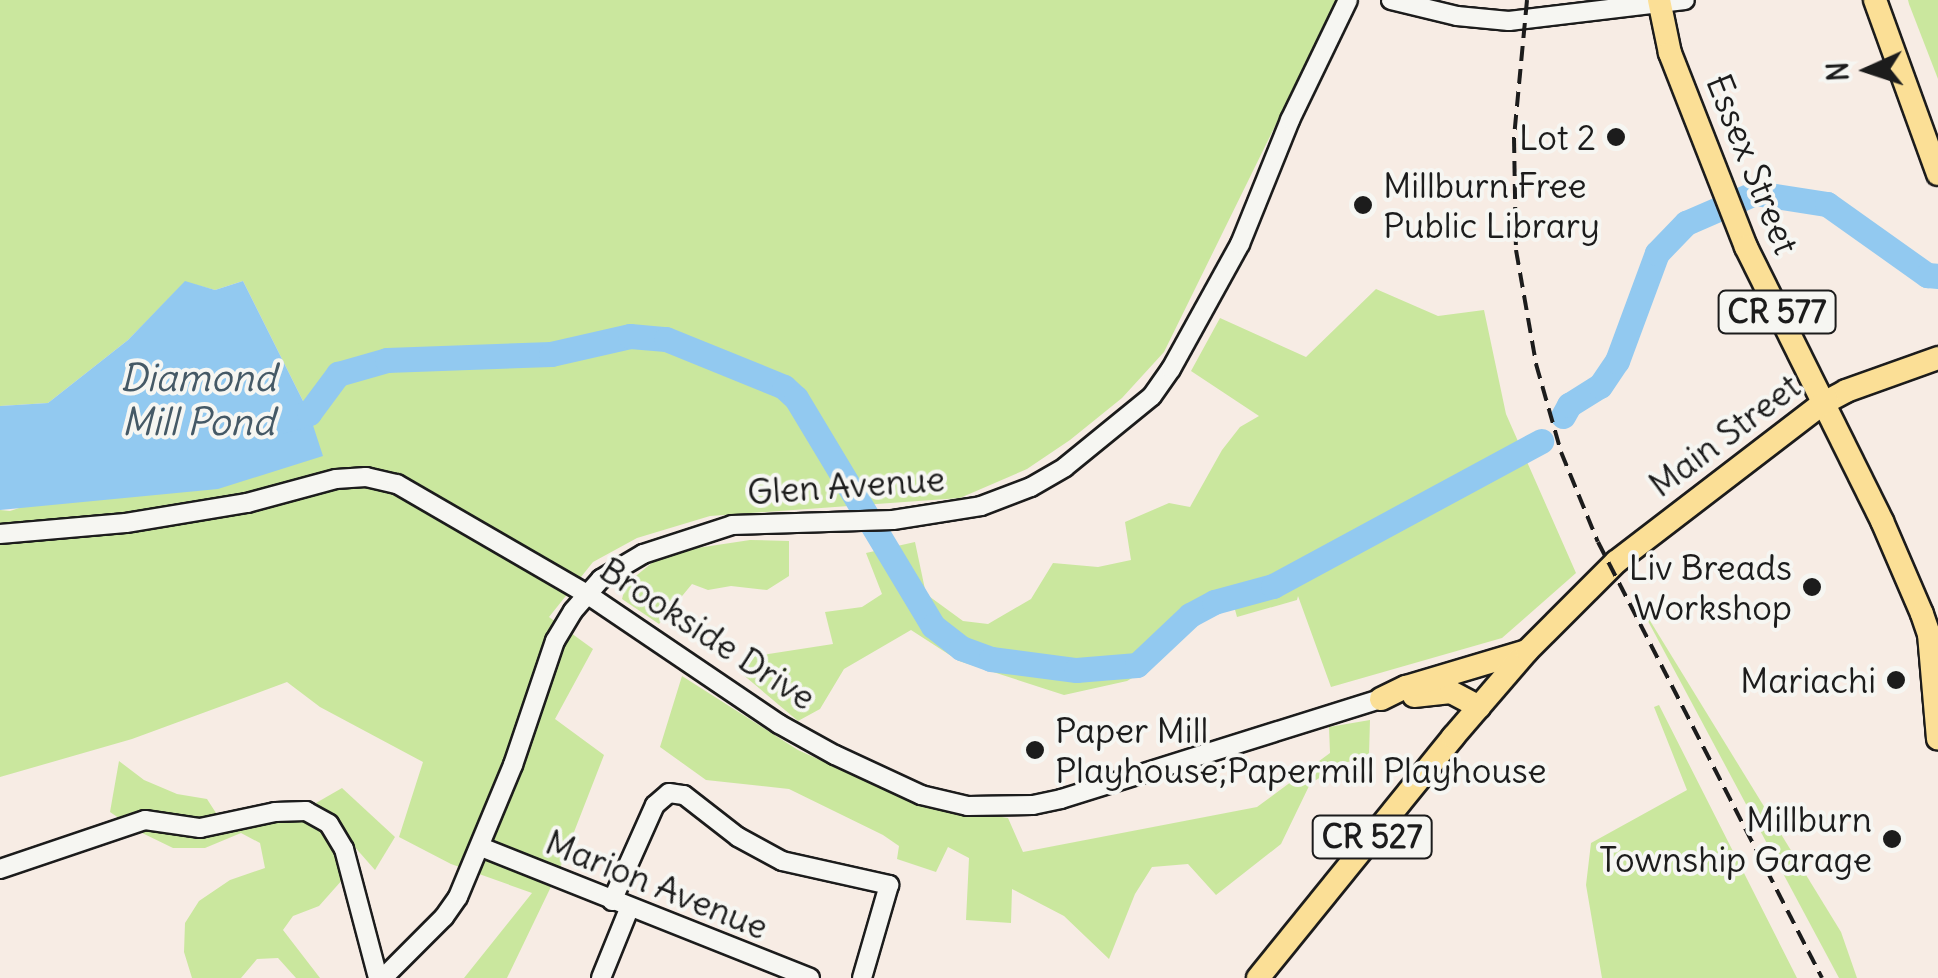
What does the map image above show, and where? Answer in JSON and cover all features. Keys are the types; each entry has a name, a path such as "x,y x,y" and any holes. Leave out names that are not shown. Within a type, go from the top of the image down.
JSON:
{"main road":[{"path":"1875,0 1938,174"},
{"name":"Essex Street","path":"1659,2 1670,53 1734,220 1882,521 1933,638 1938,740"},
{"name":"Main Street","path":"1527,652 1616,562 1822,404 1846,390 1938,358"},
{"name":"Brookside Drive","path":"1381,700 1527,652"},
{"name":"CR 527","path":"1267,975 1527,652"},
{"path":"1456,673 1485,700"},
{"name":"Brookside Drive","path":"1381,700 1451,692 1485,700"}],"street":[{"name":"Glen Avenue","path":"380,978 444,917 481,847 555,641 601,579 682,539 732,525 893,520 981,506 1031,487 1124,422 1152,396 1172,369 1240,244 1290,120 1348,0"},
{"path":"1391,0 1457,16 1509,21 1685,0"},
{"name":"Brookside Drive","path":"0,534 126,523 247,504 294,488 366,476 418,493 587,594 779,724 835,756 921,794 968,806 1033,805 1061,799 1381,700"},
{"path":"601,978 620,905 655,805 668,793 684,795 738,837 782,860 889,885 862,978"},
{"path":"0,869 145,820 200,828 264,814 306,811 329,824 344,850 380,978"},
{"name":"Marion Avenue","path":"481,847 810,978"}],"green space":[{"path":"0,0 1337,0 1164,352 1122,398 1070,440 1027,469 960,498 710,516 637,538 593,562 549,617 593,649 555,719 604,755 560,868 507,978 464,978 532,893 451,864 399,837 423,762 320,707 287,682 132,739 0,777 0,510 10,511 309,413 243,281 215,290 185,282 128,340 48,403 0,406"},
{"path":"1908,0 1938,0 1938,79 1909,4"},
{"path":"1376,289 1438,316 1484,310 1506,414 1576,573 1502,638 1331,687 1298,596 1297,600 1237,617 1234,606 1212,614 1189,630 1153,666 1127,681 1064,695 959,661 911,630 844,669 820,709 798,721 741,673 755,656 833,644 825,612 862,607 882,594 866,553 915,542 926,594 963,621 988,624 1031,599 1053,563 1098,567 1131,560 1125,522 1169,503 1190,507 1222,450 1240,427 1259,416 1191,371 1220,318 1306,357"},
{"path":"750,540 789,541 789,576 767,590 731,586 708,590 692,584 659,624 622,599 626,584 664,553"},
{"path":"1633,593 1841,932 1857,978 1839,978"},
{"path":"682,676 798,750 915,803 1008,818 1023,852 1257,807 1330,753 1329,727 1370,720 1369,755 1339,765 1310,784 1281,844 1216,895 1188,864 1152,867 1135,894 1109,959 1064,916 1012,889 1011,923 966,920 969,858 948,847 936,872 897,859 899,846 883,835 789,789 706,780 660,747"},
{"path":"1659,705 1797,978 1602,978 1586,885 1591,843 1687,790 1654,707"},
{"path":"119,761 144,780 177,794 207,799 225,827 277,815 309,819 329,836 343,879 319,906 293,916 283,930 320,978 296,978 278,958 257,959 241,978 192,978 184,952 185,923 199,901 230,880 265,868 260,843 241,833 205,848 173,848 138,831 110,812"},
{"path":"342,788 395,837 375,870 316,803"}],"water":[{"name":"Diamond Mill Pond","path":"185,281 215,290 243,281 309,413 323,456 218,489 0,510 0,406 48,403 128,340"}],"waterway":[{"path":"1563,416 1569,405 1600,386 1617,361 1657,253 1686,223 1755,193 1827,204 1927,275 1938,276"},
{"path":"280,421 309,413 338,374 387,360 551,354 630,336 666,339 784,387 796,398 933,626 961,648 991,659 1076,670 1137,665 1190,615 1214,602 1273,586 1541,441"}],"railway":[{"path":"1527,0 1514,138 1516,250 1536,364 1561,452 1598,542 1822,978"}],"place":[{"name":"Lot 2","path":"1616,137"},
{"name":"Millburn Free Public Library","path":"1363,205"},
{"name":"Liv Breads Workshop","path":"1812,587"},
{"name":"Mariachi","path":"1896,680"},
{"name":"Paper Mill Playhouse;Papermill Playhouse","path":"1035,750"},
{"name":"Millburn Township Garage","path":"1892,839"}]}
